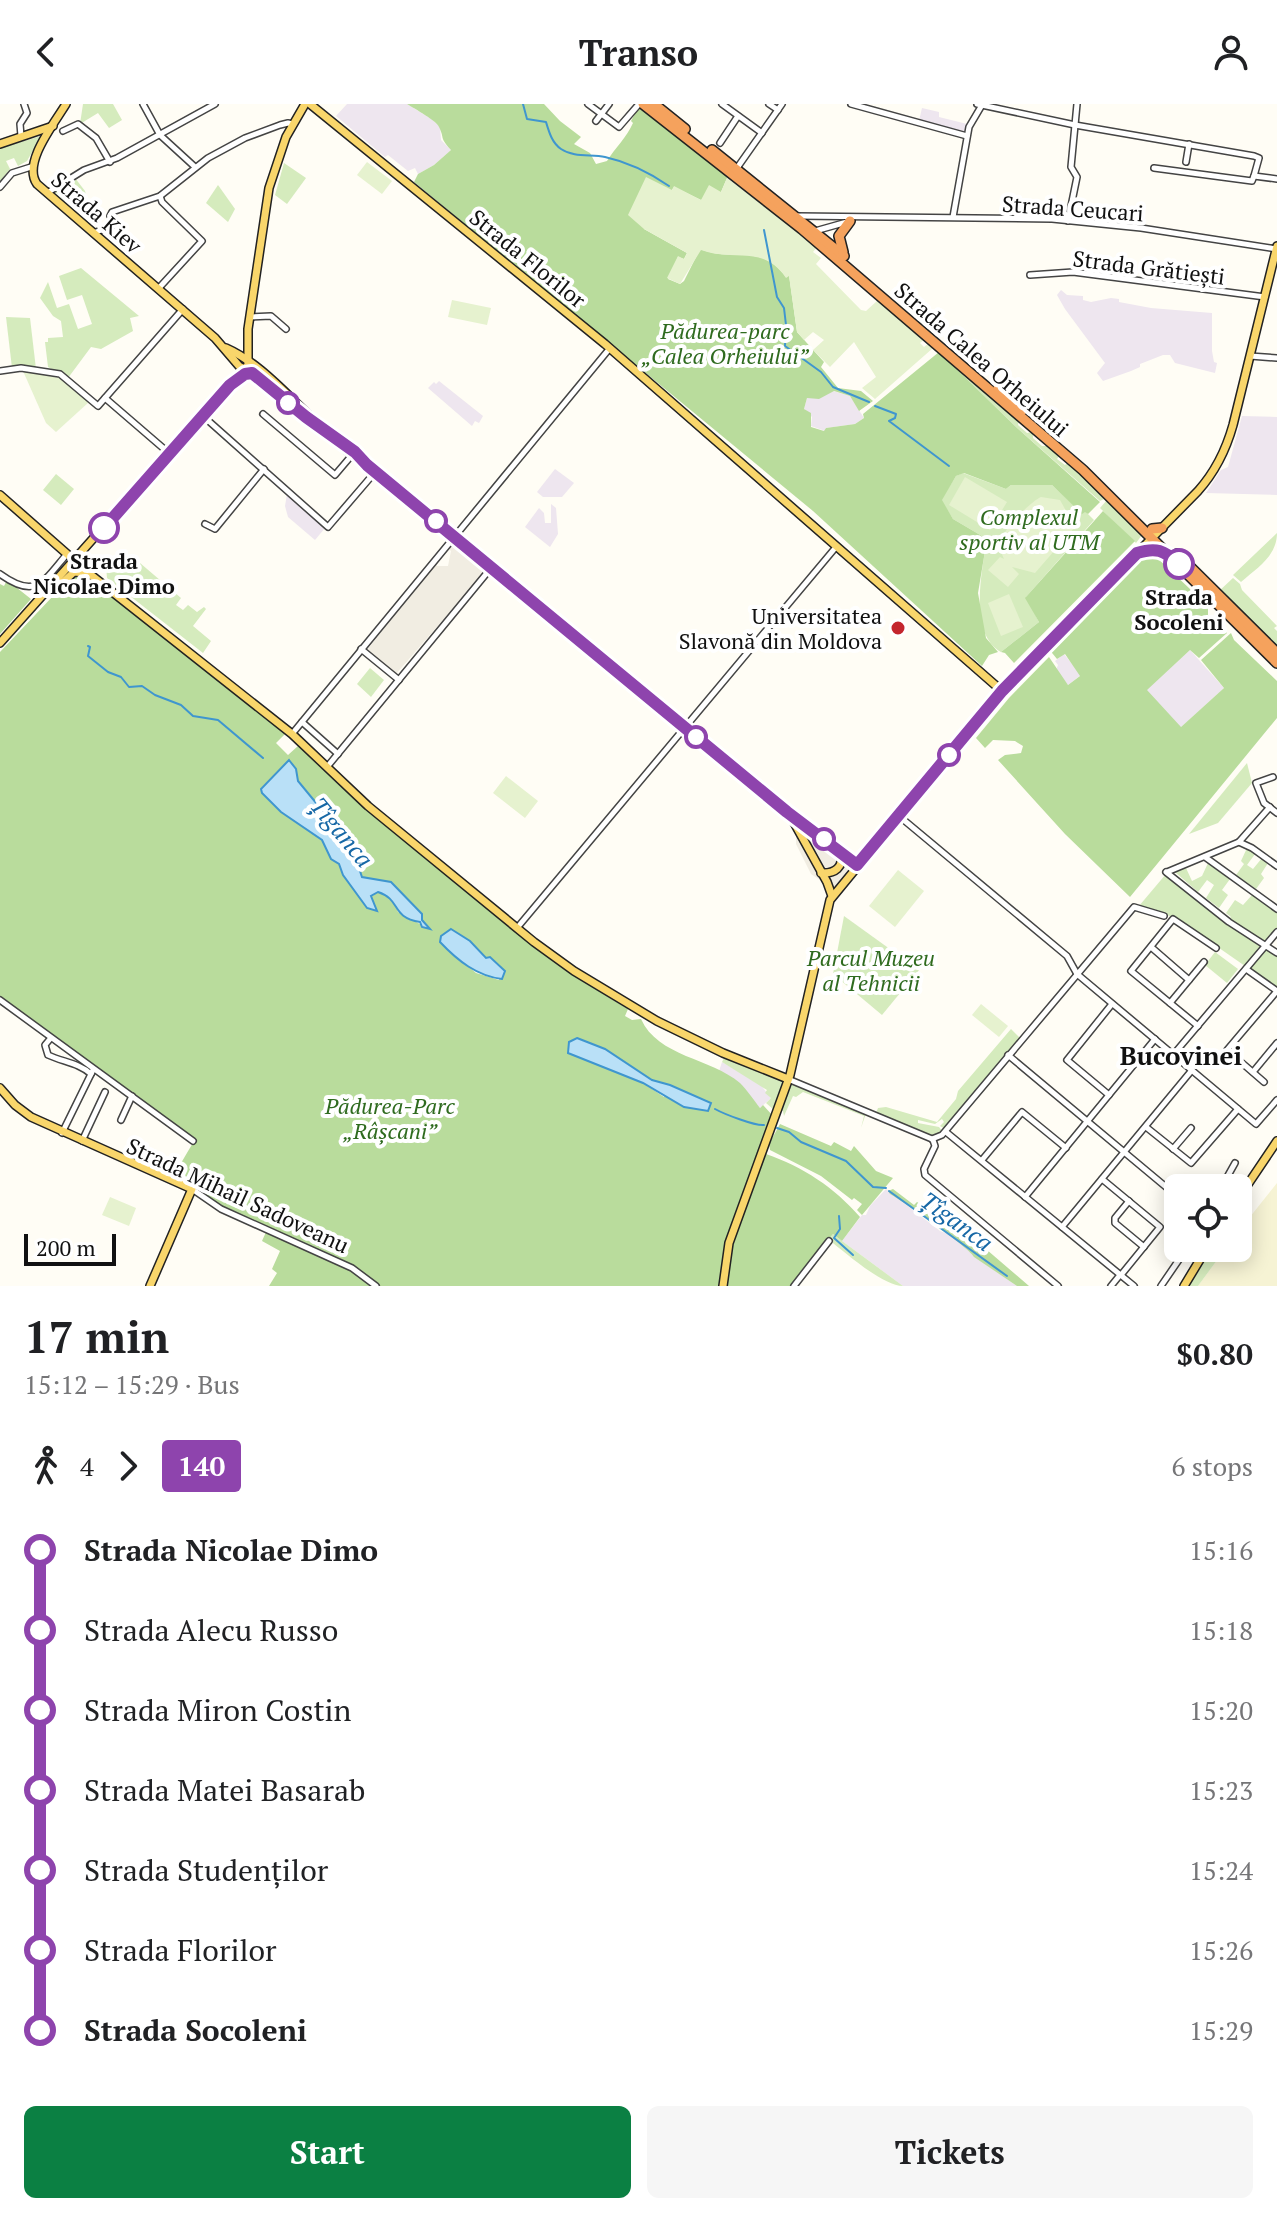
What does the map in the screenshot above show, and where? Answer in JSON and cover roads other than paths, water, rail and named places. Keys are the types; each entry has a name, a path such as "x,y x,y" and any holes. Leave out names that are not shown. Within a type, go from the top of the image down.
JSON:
{"highway":[{"name":"Strada Calea Orheiului","path":"641,104 737,168 815,231 1034,423 1169,555 1277,653"},
{"name":"Strada Calea Orheiului","path":"654,104 802,229 851,264"},
{"path":"850,221 842,229 839,242 851,264"},
{"name":"Strada Calea Orheiului","path":"1150,537 1234,615 1277,663"},
{"path":"1150,537 1154,548 1169,555"}],"main road":[{"name":"Strada Kiev","path":"66,104 31,167 33,180 243,363"},
{"path":"232,383 245,374 243,363 269,188 294,122 308,106"},
{"name":"Strada Florilor","path":"308,106 610,348 1002,691"},
{"path":"0,144 53,126"},
{"path":"723,1286 729,1243 788,1079 832,896 1002,691 1202,487 1219,461 1233,425 1277,248"},
{"path":"225,347 239,345 247,336"},
{"path":"0,643 232,383 243,363"},
{"path":"243,363 355,452 367,465"},
{"path":"243,363 315,422"},
{"path":"334,437 787,812 857,865"},
{"path":"0,495 91,575 292,734 368,806 517,929 574,971 643,1013 710,1047 788,1079"},
{"path":"39,600 53,593 74,572 91,575"},
{"path":"787,812 832,896"},
{"path":"800,832 803,827 809,826"},
{"path":"821,873 837,870 842,862 841,853"},
{"name":"Strada Mihail Sadoveanu","path":"0,1088 25,1114 192,1189"},
{"path":"1252,1178 1277,1141"},
{"path":"150,1286 192,1189"},
{"path":"1184,1286 1199,1262"}],"street":[{"path":"21,136 20,124 27,113 24,104"},
{"path":"143,104 160,135 195,167"},
{"path":"47,193 84,170 110,162 215,104"},
{"path":"588,104 621,127 641,104"},
{"path":"596,121 609,104"},
{"path":"722,104 762,133"},
{"path":"737,168 780,107 769,104"},
{"path":"851,104 967,136"},
{"path":"953,217 967,136 980,104 1075,125 1259,158 1252,181 1154,168"},
{"path":"1068,221 1077,177 1071,167 1077,104"},
{"path":"720,143 738,116"},
{"path":"93,233 113,226 112,212 160,196 195,167 247,137 294,122"},
{"path":"63,131 78,124 96,138 110,162"},
{"path":"1186,162 1189,144"},
{"path":"0,187 14,172 31,167"},
{"path":"1254,176 1277,179"},
{"path":"158,289 202,241 162,202 160,196"},
{"name":"Strada Ceucari","path":"797,216 1068,221 1141,228 1277,248"},
{"name":"Strada Ceucari","path":"802,229 815,231 866,218"},
{"name":"Strada Grătiești","path":"1030,275 1073,272 1265,297"},
{"path":"0,371 21,368 53,373 65,378 98,406 183,309"},
{"path":"250,317 271,316 286,329"},
{"path":"292,734 610,348"},
{"path":"1250,356 1277,358"},
{"path":"105,398 170,454"},
{"path":"263,414 335,475 352,455"},
{"path":"203,416 328,527 376,471"},
{"path":"205,524 215,529 264,469"},
{"path":"517,929 836,547"},
{"path":"0,574 18,586 29,588 41,582 67,554"},
{"path":"58,564 66,567 66,572"},
{"path":"327,767 492,567"},
{"path":"361,649 399,680"},
{"path":"302,722 338,754"},
{"path":"1273,777 1256,783 1262,798 1277,813"},
{"path":"1270,807 1239,842 1166,872 1277,953"},
{"path":"898,816 1067,956 1077,974 1256,1124 1277,1100"},
{"path":"1239,842 1277,866"},
{"path":"1205,857 1277,909"},
{"path":"788,1079 932,1139 940,1138 1135,906 1164,916"},
{"path":"1198,1026 1131,971 1173,919 1216,948"},
{"path":"1173,1055 1277,932"},
{"path":"1151,947 1189,980"},
{"path":"1170,1003 1204,962"},
{"path":"1246,969 1277,991 1227,1050 1264,1082"},
{"name":"Strada Mihail Sadoveanu","path":"0,1000 92,1072 132,1096 193,1141"},
{"path":"1109,1095 1067,1060 1112,1004"},
{"path":"50,1039 45,1045 48,1055 92,1072 62,1133"},
{"path":"1025,1197 1155,1039"},
{"path":"1253,1072 1277,1043"},
{"path":"1008,1055 1164,1185"},
{"path":"1062,1227 1192,1070"},
{"path":"82,1142 105,1092"},
{"name":"Strada Mihail Sadoveanu","path":"121,1120 132,1096"},
{"path":"1146,1127 1192,1163 1238,1109"},
{"path":"982,1160 1022,1112 1066,1148"},
{"path":"1173,1149 1191,1128"},
{"path":"946,1132 1134,1286"},
{"path":"932,1139 935,1146 924,1169 925,1175 1058,1286"},
{"path":"1229,1174 1235,1163"},
{"path":"1102,1179 1160,1227 1111,1286"},
{"name":"Strada Mihail Sadoveanu","path":"192,1189 221,1209 352,1268 376,1286"},
{"path":"1129,1201 1115,1218 1115,1223 1144,1247"},
{"path":"794,1286 829,1241"},
{"path":"1161,1286 1177,1262"}],"water":[{"path":"289,760 296,769 298,781 349,838 362,877 391,882 422,914 422,920 430,929 404,916 390,899 378,892 371,896 377,911 367,908 343,875 339,864 331,859 322,840 281,812 262,793 261,789"},
{"path":"451,929 505,971 502,979 476,971 447,949 440,942 441,936"},
{"path":"577,1038 605,1049 652,1080 711,1103 708,1111 684,1107 643,1083 568,1053 569,1042"}],"waterway":[{"path":"523,104 527,119 546,122 553,140 561,149 571,154 622,162 669,186"},
{"path":"764,230 777,297 784,308 785,346 821,372 833,387 869,402"},
{"path":"875,406 896,414 889,421 949,466"},
{"name":"Țîganca","path":"88,646 88,656 108,672 121,677 129,687 142,686 181,705 193,716 218,720 263,758"},
{"name":"Țîganca","path":"715,1109 747,1122 764,1125"},
{"name":"Țîganca","path":"777,1128 846,1161 873,1187 886,1188"},
{"name":"Țîganca","path":"889,1191 1007,1276"},
{"path":"839,1216 840,1229 834,1238 853,1255"}],"place":[{"name":"Strada Nicolae Dimo","path":"104,528"},
{"name":"Strada Socoleni","path":"1179,564"},
{"name":"Universitatea Slavonă din Moldova","path":"898,628"}],"district":[{"name":"Bucovinei","path":"1181,1055"}],"park label":[{"name":"Pădurea-parc „Calea Orheiului”","path":"725,342"},
{"name":"Complexul sportiv al UTM","path":"1029,528"},
{"name":"Parcul Muzeu al Tehnicii","path":"871,970"},
{"name":"Pădurea-Parc „Râșcani”","path":"390,1118"}]}
